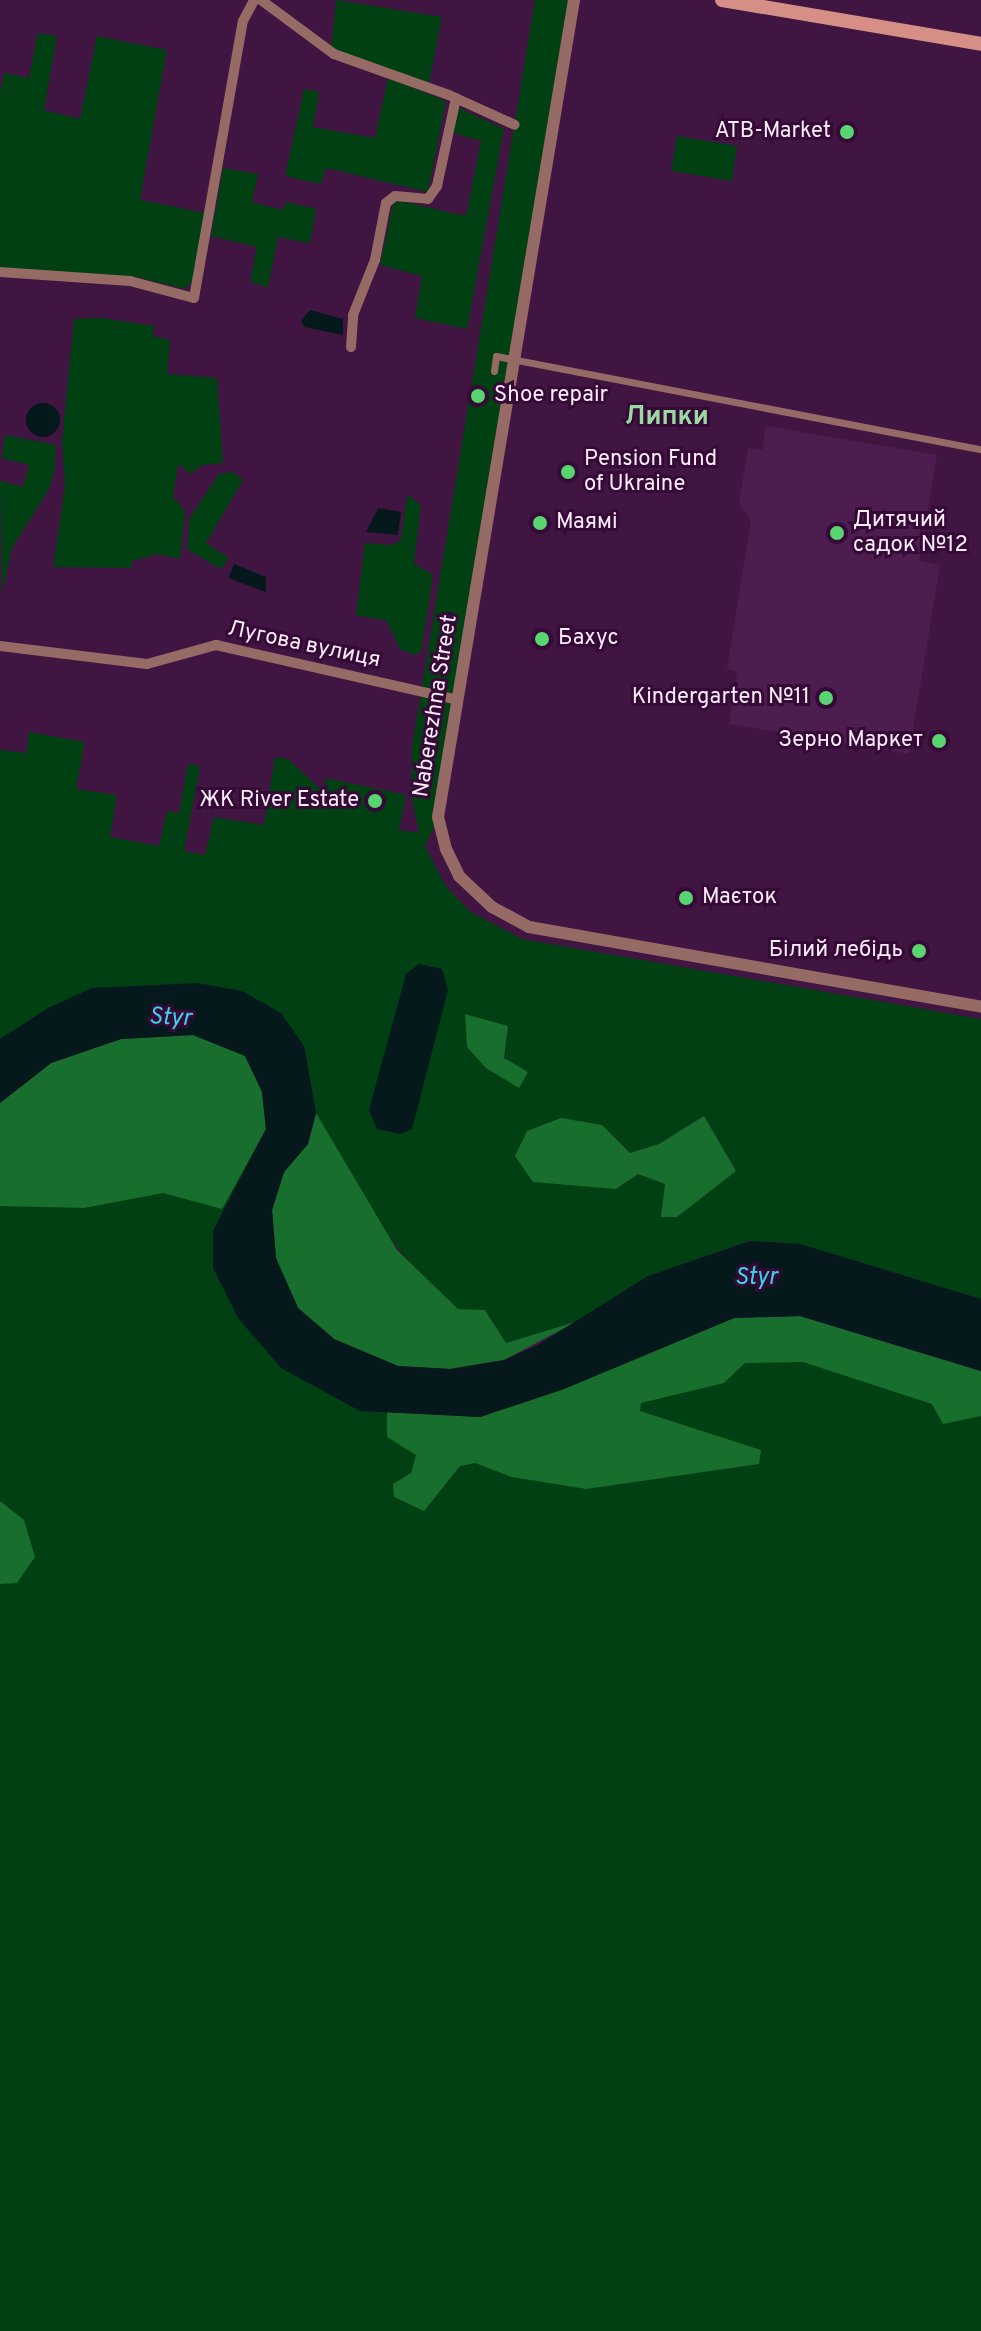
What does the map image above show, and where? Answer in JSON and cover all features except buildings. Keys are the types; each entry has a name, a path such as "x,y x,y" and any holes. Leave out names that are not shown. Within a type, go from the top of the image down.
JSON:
{"main road":[{"path":"722,0 981,44"}],"street":[{"path":"0,272 130,281 194,298 243,21 254,0"},
{"path":"261,0 334,54 456,98 515,125"},
{"name":"Naberezhna Street","path":"574,0 438,817 459,876 492,907 529,927 981,1007"},
{"path":"351,347 353,315 375,260 386,203 395,196 428,199 437,186 456,98"},
{"path":"494,371 496,356 981,449"},
{"name":"Лугова вулиця","path":"0,646 147,664 216,645 458,700"}],"shaded area":[{"path":"766,426 937,455 919,561 940,565 909,754 729,724 737,672 727,669 751,520 739,503 748,448 762,450"}],"green space":[{"path":"336,0 442,17 429,83 331,48"},
{"path":"535,0 574,0 438,817 425,846 446,887 471,912 522,939 981,1019 981,1299 800,1244 750,1241 648,1276 578,1321 506,1343 485,1310 458,1310 426,1283 372,1216 316,1113 304,1046 50,1007 0,1039 0,750 26,753 29,732 85,742 76,789 117,795 110,837 159,846 167,811 179,813 188,764 200,766 184,851 205,855 214,817 264,825 275,757 288,759 323,792 326,778 406,795 399,830 419,833 412,798 412,747","holes":["466,1014 508,1027 504,1058","704,1116 736,1171 661,1216 666,1184 638,1174 616,1189 579,1183 602,1125 630,1153 659,1144"]},
{"path":"38,33 57,36 44,110 80,119 97,36 167,50 140,200 206,213 194,279 185,289 133,276 34,274 0,267 0,92 4,73 29,78"},
{"path":"388,78 446,101 428,192 326,168 321,184 285,176 304,89 319,92 313,127 375,138"},
{"path":"459,108 504,129 467,329 415,318 422,276 380,265 393,204 400,201 466,216 481,141 451,132"},
{"path":"677,136 737,146 732,181 671,171"},
{"path":"223,168 258,174 252,202 283,210 286,202 316,209 310,243 278,237 268,287 250,282 257,247 211,236"},
{"path":"103,318 154,326 153,336 170,340 167,374 217,378 223,463 202,465 191,474 178,464 173,497 185,511 180,559 157,554 132,561 132,568 53,567 65,487 62,441 74,319"},
{"path":"5,435 56,445 50,487 12,548 2,593 0,481 23,487 29,465 2,458"},
{"path":"233,472 243,480 206,543 229,558 221,569 187,549 189,519 219,474"},
{"path":"407,495 421,505 414,563 433,575 421,652 414,655 400,649 387,621 356,615 365,543 392,545 401,540"},
{"path":"465,1014 508,1026 504,1058 528,1072 519,1088 486,1068 467,1047"},
{"path":"193,1035 246,1056 262,1092 266,1129 222,1209 163,1193 84,1208 0,1206 0,1103 51,1063 121,1039"},
{"path":"0,1103 266,1129 213,1231 213,1268 360,1411 480,1417 642,1353 981,1371 981,2331 0,2331"},
{"path":"316,1113 397,1250 458,1309 485,1310 506,1343 578,1321 504,1360 450,1369 398,1366 334,1339 298,1308 276,1259 272,1210 284,1172 308,1144"},
{"path":"704,1116 736,1171 677,1217 661,1217 665,1184 638,1174 616,1189 533,1182 515,1156 527,1131 561,1118 602,1125 630,1153 659,1144"},
{"path":"800,1316 981,1371 981,1416 943,1424 932,1404 803,1362 745,1363 724,1383 641,1403 640,1411 761,1450 759,1464 586,1489 512,1477 475,1463 460,1466 424,1511 394,1497 393,1484 411,1473 416,1455 387,1437 387,1412 480,1417 564,1389 734,1318"},
{"path":"0,1501 24,1520 35,1557 17,1583 0,1584"}],"water":[{"path":"310,310 343,319 343,335 304,327 301,321"},
{"path":"43,403 55,408 60,420 55,432 43,437 31,432 26,420 31,408"},
{"path":"378,508 401,512 398,535 366,532"},
{"path":"234,564 266,577 266,592 228,578"},
{"path":"419,964 442,969 448,990 412,1129 400,1134 377,1129 369,1110 406,974"},
{"name":"Styr","path":"197,983 242,991 281,1013 304,1046 316,1113 308,1144 284,1172 272,1210 276,1258 298,1308 334,1339 398,1366 450,1369 504,1360 536,1346 648,1276 750,1241 800,1244 981,1299 981,1371 800,1316 734,1318 564,1389 480,1417 360,1411 281,1368 238,1318 213,1268 213,1231 266,1129 262,1092 245,1056 193,1035 121,1039 51,1063 0,1103 0,1039 50,1007 92,988"}],"place":[{"name":"ATB-Market","path":"847,132"},
{"name":"Shoe repair","path":"478,396"},
{"name":"Pension Fund of Ukraine","path":"568,472"},
{"name":"Маямі","path":"540,523"},
{"name":"Дитячий садок №12","path":"837,533"},
{"name":"Бахус","path":"542,639"},
{"name":"Kindergarten №11","path":"826,698"},
{"name":"Зерно Маркет","path":"939,741"},
{"name":"ЖК River Estate","path":"375,801"},
{"name":"Маєток","path":"686,898"},
{"name":"Білий лебідь","path":"919,951"}],"district":[{"name":"Липки","path":"667,418"}]}
